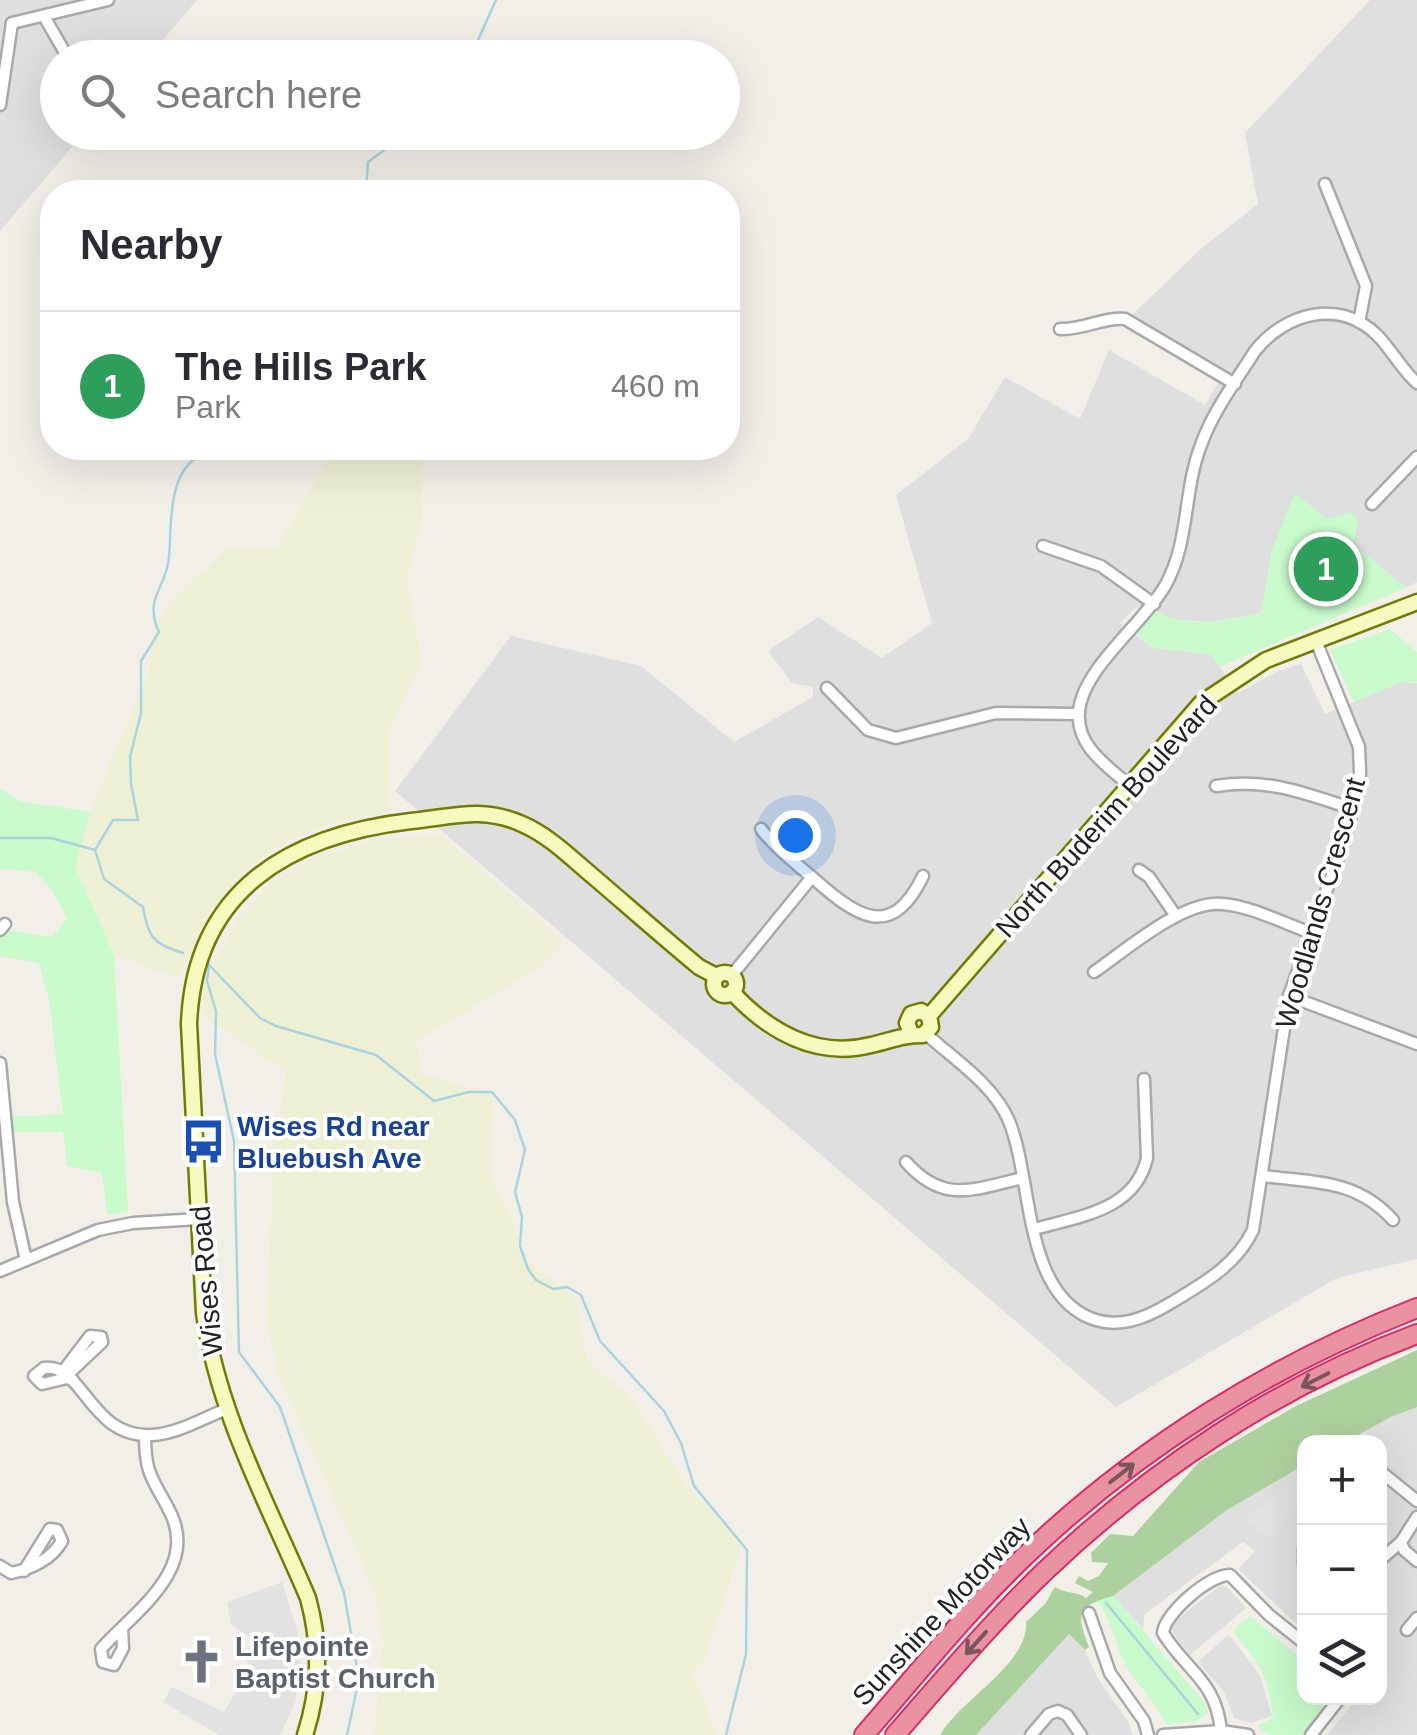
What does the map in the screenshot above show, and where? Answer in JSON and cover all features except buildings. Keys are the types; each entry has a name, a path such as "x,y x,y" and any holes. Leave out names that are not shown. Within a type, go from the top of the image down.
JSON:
{"highway":[{"name":"Sunshine Motorway","path":"864,1735 1026,1554 1124,1471 1230,1399 1328,1345 1417,1308"},
{"name":"Sunshine Motorway","path":"896,1735 1044,1572 1129,1498 1208,1441 1302,1386 1412,1337"}],"street":[{"path":"12,24 108,0"},
{"path":"0,13 12,24"},
{"path":"45,18 58,40"},
{"path":"0,104 12,24"},
{"path":"1325,184 1366,286 1359,322"},
{"path":"1129,785 1088,748 1080,731 1078,714 1087,684 1154,604 1172,573 1182,546 1200,445 1234,384 1266,338 1286,323 1310,314 1325,312 1359,322 1380,338 1417,383"},
{"path":"1060,329 1079,328 1110,318 1125,319 1234,384"},
{"path":"1372,504 1417,457"},
{"path":"1043,546 1101,566 1154,604"},
{"name":"North Buderim Boulevard","path":"929,1016 1186,718 1217,690 1266,660 1417,602"},
{"name":"Woodlands Crescent","path":"918,1033 985,1086 1009,1120 1047,1275 1068,1304 1102,1322 1138,1320 1214,1276 1242,1250 1253,1230 1264,1176 1290,996 1353,809 1360,773 1358,746 1316,641"},
{"path":"827,688 868,730 896,738 996,712 1078,714"},
{"path":"1216,786 1282,785 1353,809"},
{"name":"Wises Road","path":"305,1735 318,1676 315,1624 308,1598 227,1409 209,1348 190,1007 197,970 213,930 254,879 300,848 380,825 454,813 480,813 529,827 550,840 699,967 724,976"},
{"path":"762,829 850,910 887,915 908,902 923,876"},
{"path":"1139,870 1149,877 1176,916"},
{"path":"812,878 714,983 717,992 732,992 779,1032 819,1047 870,1046 918,1033 931,1027 929,1016 921,1011 911,1014 907,1024 918,1033"},
{"path":"1094,972 1176,916 1206,904 1226,904 1311,933"},
{"path":"1290,996 1417,1044"},
{"path":"0,1063 13,1202 26,1260"},
{"path":"1035,1229 1110,1207 1132,1191 1144,1170 1149,1144 1144,1079"},
{"path":"906,1162 917,1174 948,1192 1023,1178"},
{"path":"1264,1176 1353,1189 1367,1195 1393,1220"},
{"path":"0,1272 98,1230 133,1223 199,1219"},
{"path":"92,1334 100,1337 102,1343 97,1350 63,1377 86,1340 92,1334"},
{"path":"86,1340 97,1350"},
{"path":"63,1377 45,1368 63,1377 102,1418 145,1436 173,1430 227,1409"},
{"path":"122,1628 164,1582 176,1554 172,1515 147,1471 145,1436"},
{"path":"1387,1477 1417,1501"},
{"path":"1387,1554 1401,1542 1417,1516"},
{"path":"1401,1542 1417,1561"},
{"path":"0,1566 11,1573 24,1570"},
{"path":"1221,1731 1213,1695 1163,1633 1168,1617 1214,1576 1230,1575 1297,1637"},
{"path":"1090,1613 1110,1673 1144,1722 1148,1735"},
{"path":"1407,1630 1417,1618"},
{"path":"1312,1735 1335,1705"},
{"path":"1031,1735 1049,1714 1058,1711 1067,1715 1081,1735"},
{"path":"1163,1735 1221,1731 1248,1735"}],"shaded area":[{"path":"0,0 197,0 163,40 40,40 40,150 69,150 0,231"},
{"path":"1370,0 1417,0 1417,582 1405,588 1353,543 1358,520 1272,550 1261,614 1209,622 1169,619 1154,610 1134,608 1120,623 1153,648 1211,654 1238,693 1278,671 1301,664 1325,714 1402,682 1417,683 1417,1259 1337,1278 1116,1407 395,791 511,636 641,666 734,742 813,697 813,687 792,683 768,651 818,617 882,658 932,623 896,495 968,439 1005,377 1080,419 1109,350 1205,405 1224,374 1130,317 1203,247 1258,204 1245,133"},
{"path":"1417,1407 1417,1735 1327,1735 1352,1705 1387,1705 1387,1435 1358,1435"},
{"path":"1297,1469 1297,1624 1238,1569 1255,1551 1243,1542 1145,1614 1143,1629 1113,1596 1227,1510"},
{"path":"1297,1478 1297,1506 1268,1539 1244,1518"},
{"path":"282,1582 297,1630 301,1671 295,1703 280,1735 219,1735 163,1702 172,1687 224,1712 252,1665 243,1659 253,1639 231,1625 227,1602"},
{"path":"1221,1585 1246,1608 1190,1655 1173,1633 1172,1623"},
{"path":"1069,1633 1085,1650 1097,1677 1129,1723 1132,1735 976,1735"},
{"path":"1227,1636 1260,1675 1272,1716 1251,1723 1234,1718 1224,1692 1198,1662"}],"green space":[{"path":"327,463 422,463 422,522 407,580 421,662 389,734 389,813 336,822 287,841 251,865 208,914 179,979 114,955 75,867 90,812 149,671 154,627 172,600 227,549 276,547"},
{"path":"1295,493 1327,519 1351,512 1358,520 1353,543 1405,588 1219,667 1211,654 1153,648 1135,632 1154,610 1193,622 1261,614 1272,550"},
{"path":"1390,629 1417,652 1417,682 1402,682 1354,702 1330,650"},
{"path":"0,788 20,801 90,812 75,867 114,955 128,1212 107,1215 102,1173 67,1166 63,1132 12,1132 10,1117 63,1114 49,1000 39,963 0,956 0,936 4,930 52,937 67,919 52,890 36,872 0,869"},
{"path":"441,834 564,942 542,966 416,1041 422,1073 494,1095 492,1177 511,1216 524,1258 576,1300 587,1361 628,1394 689,1489 743,1541 704,1660 692,1674 717,1735 374,1735 383,1641 375,1593 278,1375 267,1324 273,1153 286,1072 205,1018 203,986 234,923 270,884 311,858 377,839"},
{"path":"1417,1350 1417,1407 1358,1435 1297,1435 1297,1469 1227,1510 1113,1596 1086,1607 1081,1618 1089,1647 1085,1650 1069,1634 976,1735 940,1735 1006,1667 1024,1637 1026,1622 1045,1604 1055,1587 1086,1598 1093,1592 1075,1583 1079,1576 1088,1581 1099,1576 1108,1563 1092,1562 1091,1553 1110,1534 1133,1536 1199,1462 1294,1407"},
{"path":"1113,1596 1206,1704 1208,1712 1197,1721 1166,1724 1128,1669 1097,1601"},
{"path":"1250,1616 1297,1655 1297,1705 1326,1705 1304,1735 1271,1735 1256,1726 1273,1718 1269,1691 1262,1672 1234,1629"}],"waterway":[{"path":"478,40 496,0"},
{"path":"367,180 368,162 384,150"},
{"path":"183,953 154,938 143,907 104,879 95,850 113,820 138,820 130,757 141,713 141,661 159,632 154,610 169,557 174,497 178,482 193,460"},
{"path":"0,838 51,838 95,850"},
{"path":"208,964 260,1018 376,1055 434,1101 469,1092 492,1092 515,1120 525,1150 515,1192 522,1217 520,1246 528,1269 536,1280 553,1289 567,1287 581,1295 600,1341 664,1411 681,1443 694,1486 747,1550 746,1654 726,1735"},
{"path":"209,966 207,981 216,1011 215,1054 234,1141 239,1352 280,1407 344,1593 359,1679 347,1735"},
{"path":"1106,1603 1198,1714"}],"place":[{"name":"The Hills Park","path":"1326,569"},
{"name":"Wises Rd near Bluebush Ave","path":"204,1142"},
{"name":"Lifepointe Baptist Church","path":"202,1662"}]}
